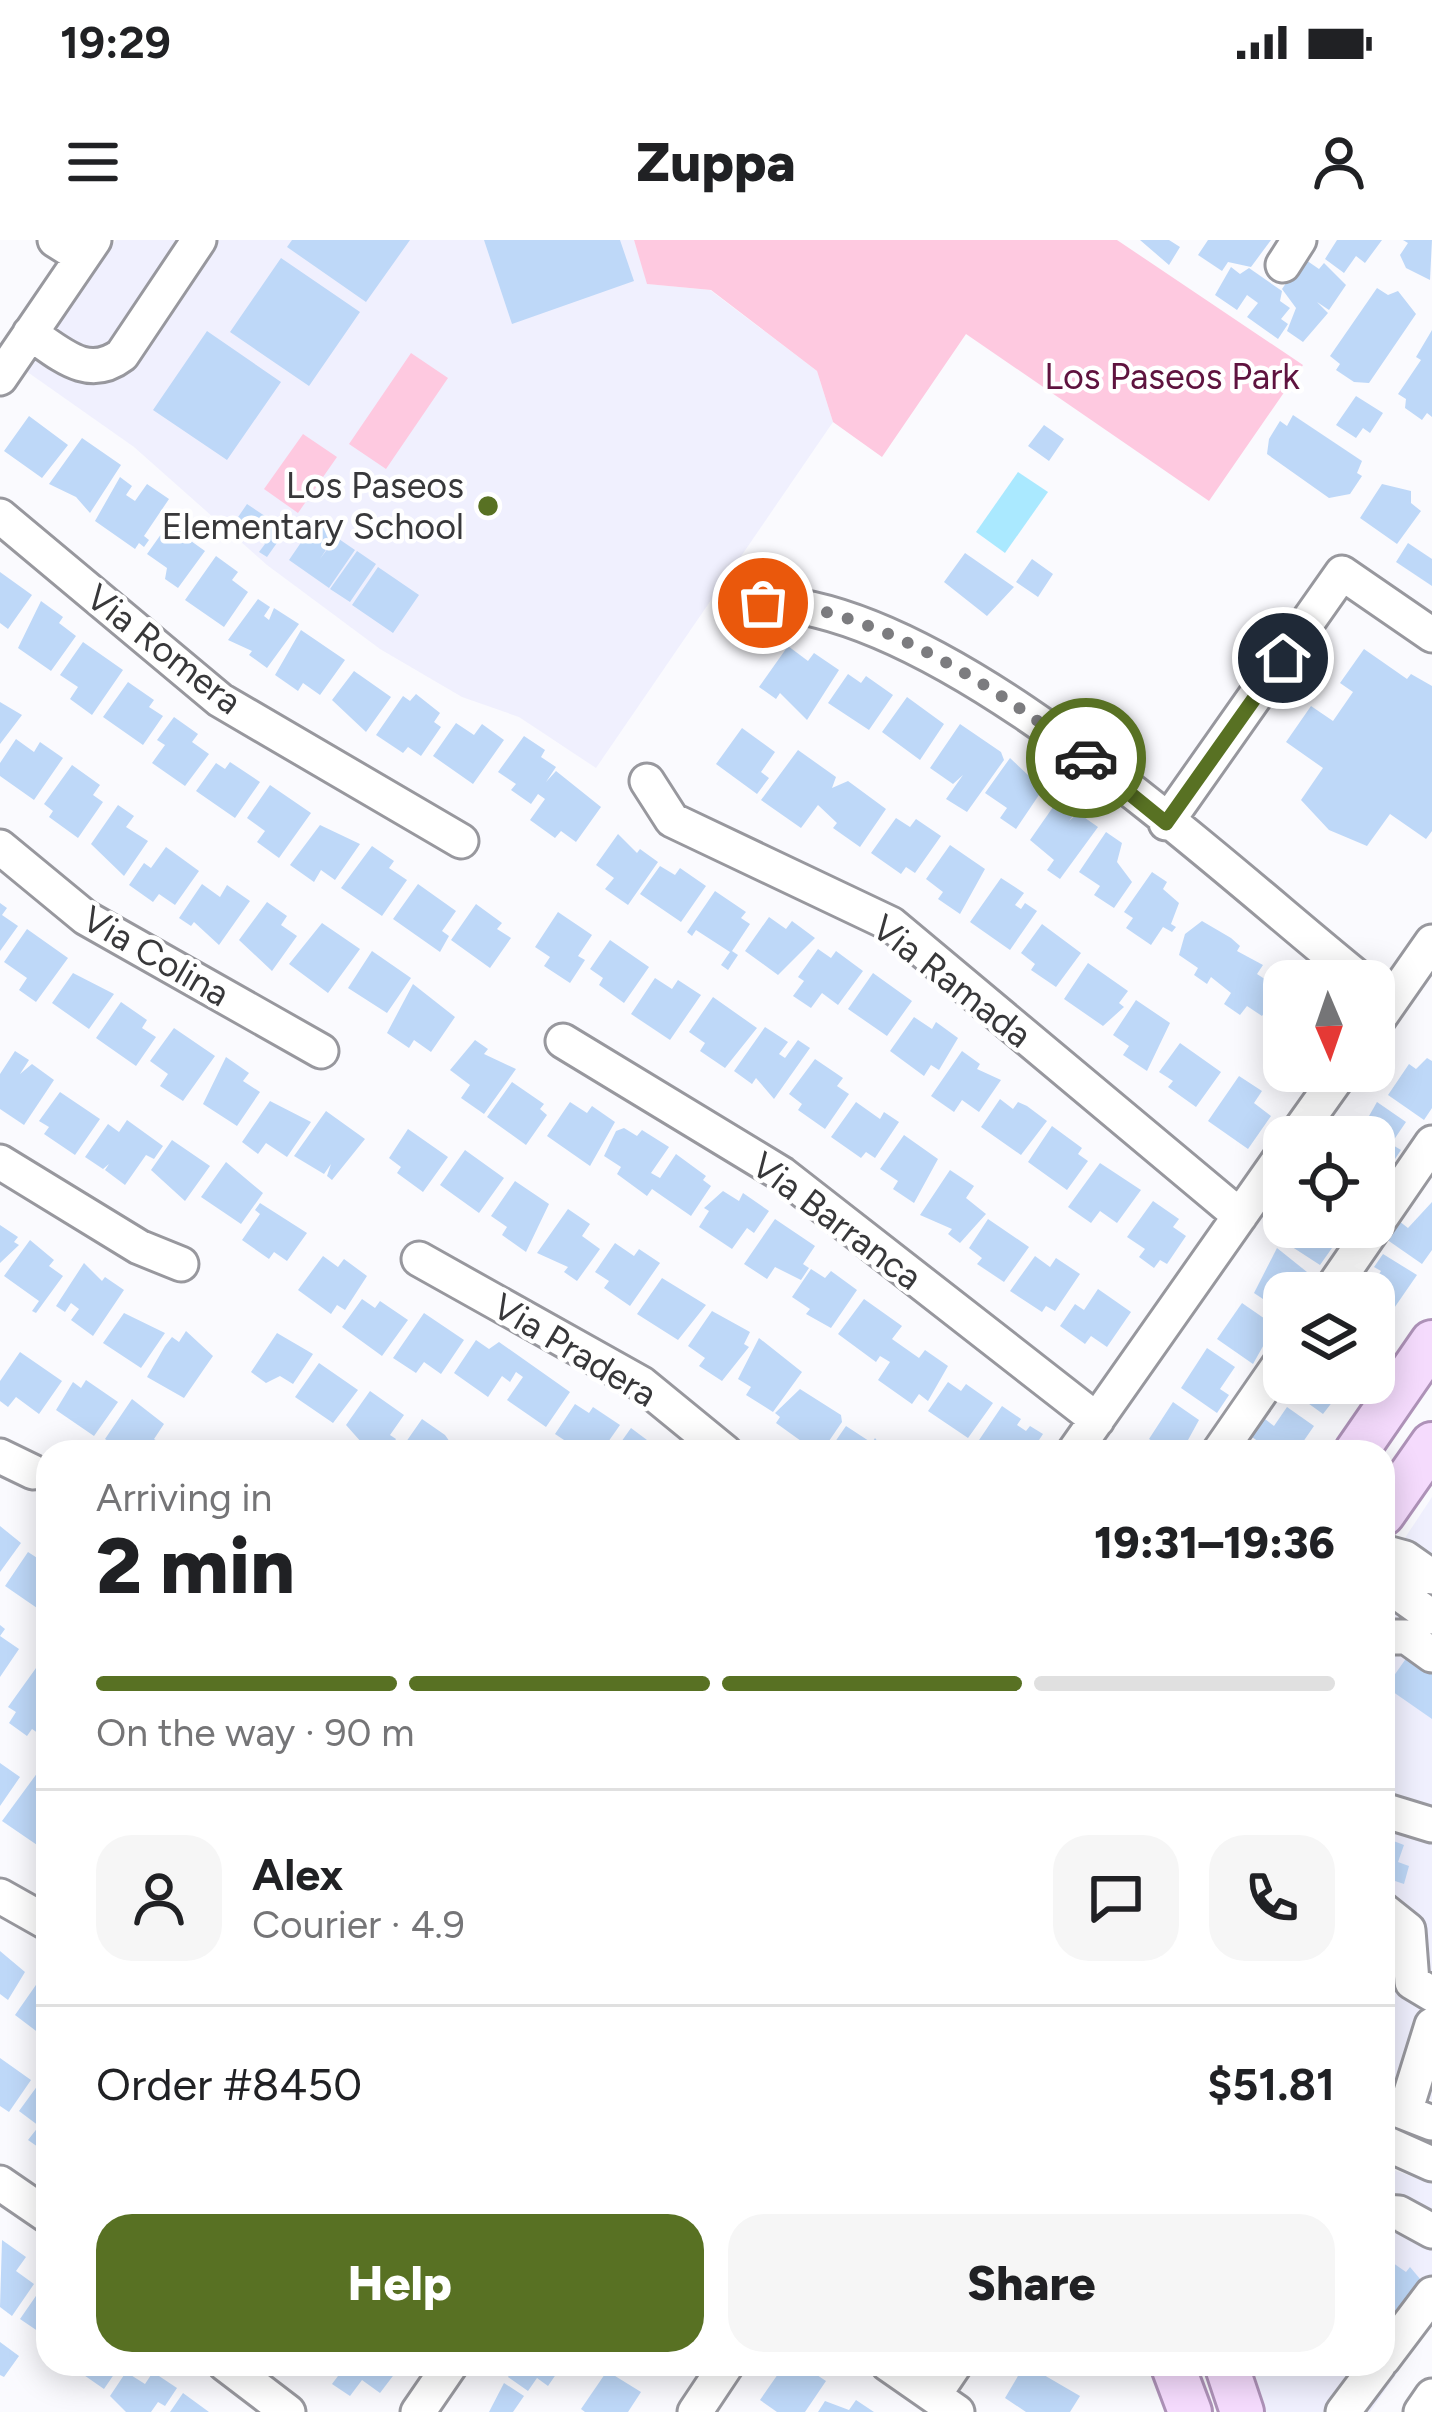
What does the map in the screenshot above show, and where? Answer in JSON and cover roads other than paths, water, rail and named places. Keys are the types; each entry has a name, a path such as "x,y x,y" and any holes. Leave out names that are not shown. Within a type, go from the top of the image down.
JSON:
{"main road":[{"path":"1364,1440 1432,1342"},
{"path":"1395,1497 1432,1444"},
{"path":"1176,2376 1190,2412"},
{"path":"1230,2376 1242,2412"}],"street":[{"path":"30,332 94,370 109,366 122,356 199,240"},
{"path":"0,378 77,246"},
{"name":"Via Romera","path":"0,516 220,700 461,841"},
{"path":"1166,823 1342,573 1432,634"},
{"path":"763,603 803,603 940,663 1028,711 1336,960"},
{"name":"Via Ramada","path":"647,781 672,820 891,924 1240,1216"},
{"name":"Via Colina","path":"0,847 86,919 321,1051"},
{"path":"1395,987 1432,942"},
{"name":"Via Barranca","path":"563,1041 782,1174 1096,1420"},
{"path":"1343,1272 1432,1143"},
{"path":"0,1162 139,1247 181,1264"},
{"path":"1082,1440 1263,1183"},
{"name":"Via Pradera","path":"419,1259 641,1384 710,1440"},
{"path":"1227,1440 1263,1388"},
{"path":"0,1456 33,1472"},
{"path":"1395,1555 1432,1577"},
{"path":"1395,1591 1432,1617"},
{"path":"1395,1637 1408,1637 1432,1654"},
{"path":"1395,1814 1432,1825"},
{"path":"0,1897 36,1916"},
{"path":"1395,1920 1408,1930 1413,1942 1412,1982 1432,1994"},
{"path":"1407,2113 1432,2025"},
{"path":"1395,2147 1432,2164"},
{"path":"0,2183 36,2208"},
{"path":"1395,2213 1432,2231"},
{"path":"1395,2343 1432,2294"},
{"path":"241,2376 288,2412"},
{"path":"418,2412 444,2376"},
{"path":"695,2412 719,2376"},
{"path":"905,2376 945,2404"},
{"path":"1343,2412 1370,2376"},
{"path":"1421,2412 1432,2396"}],"water":[{"path":"1018,472 1048,492 1005,553 976,532"}],"place":[{"name":"Los Paseos Elementary School","path":"488,506"}],"park label":[{"name":"Los Paseos Park","path":"1172,376"}]}
